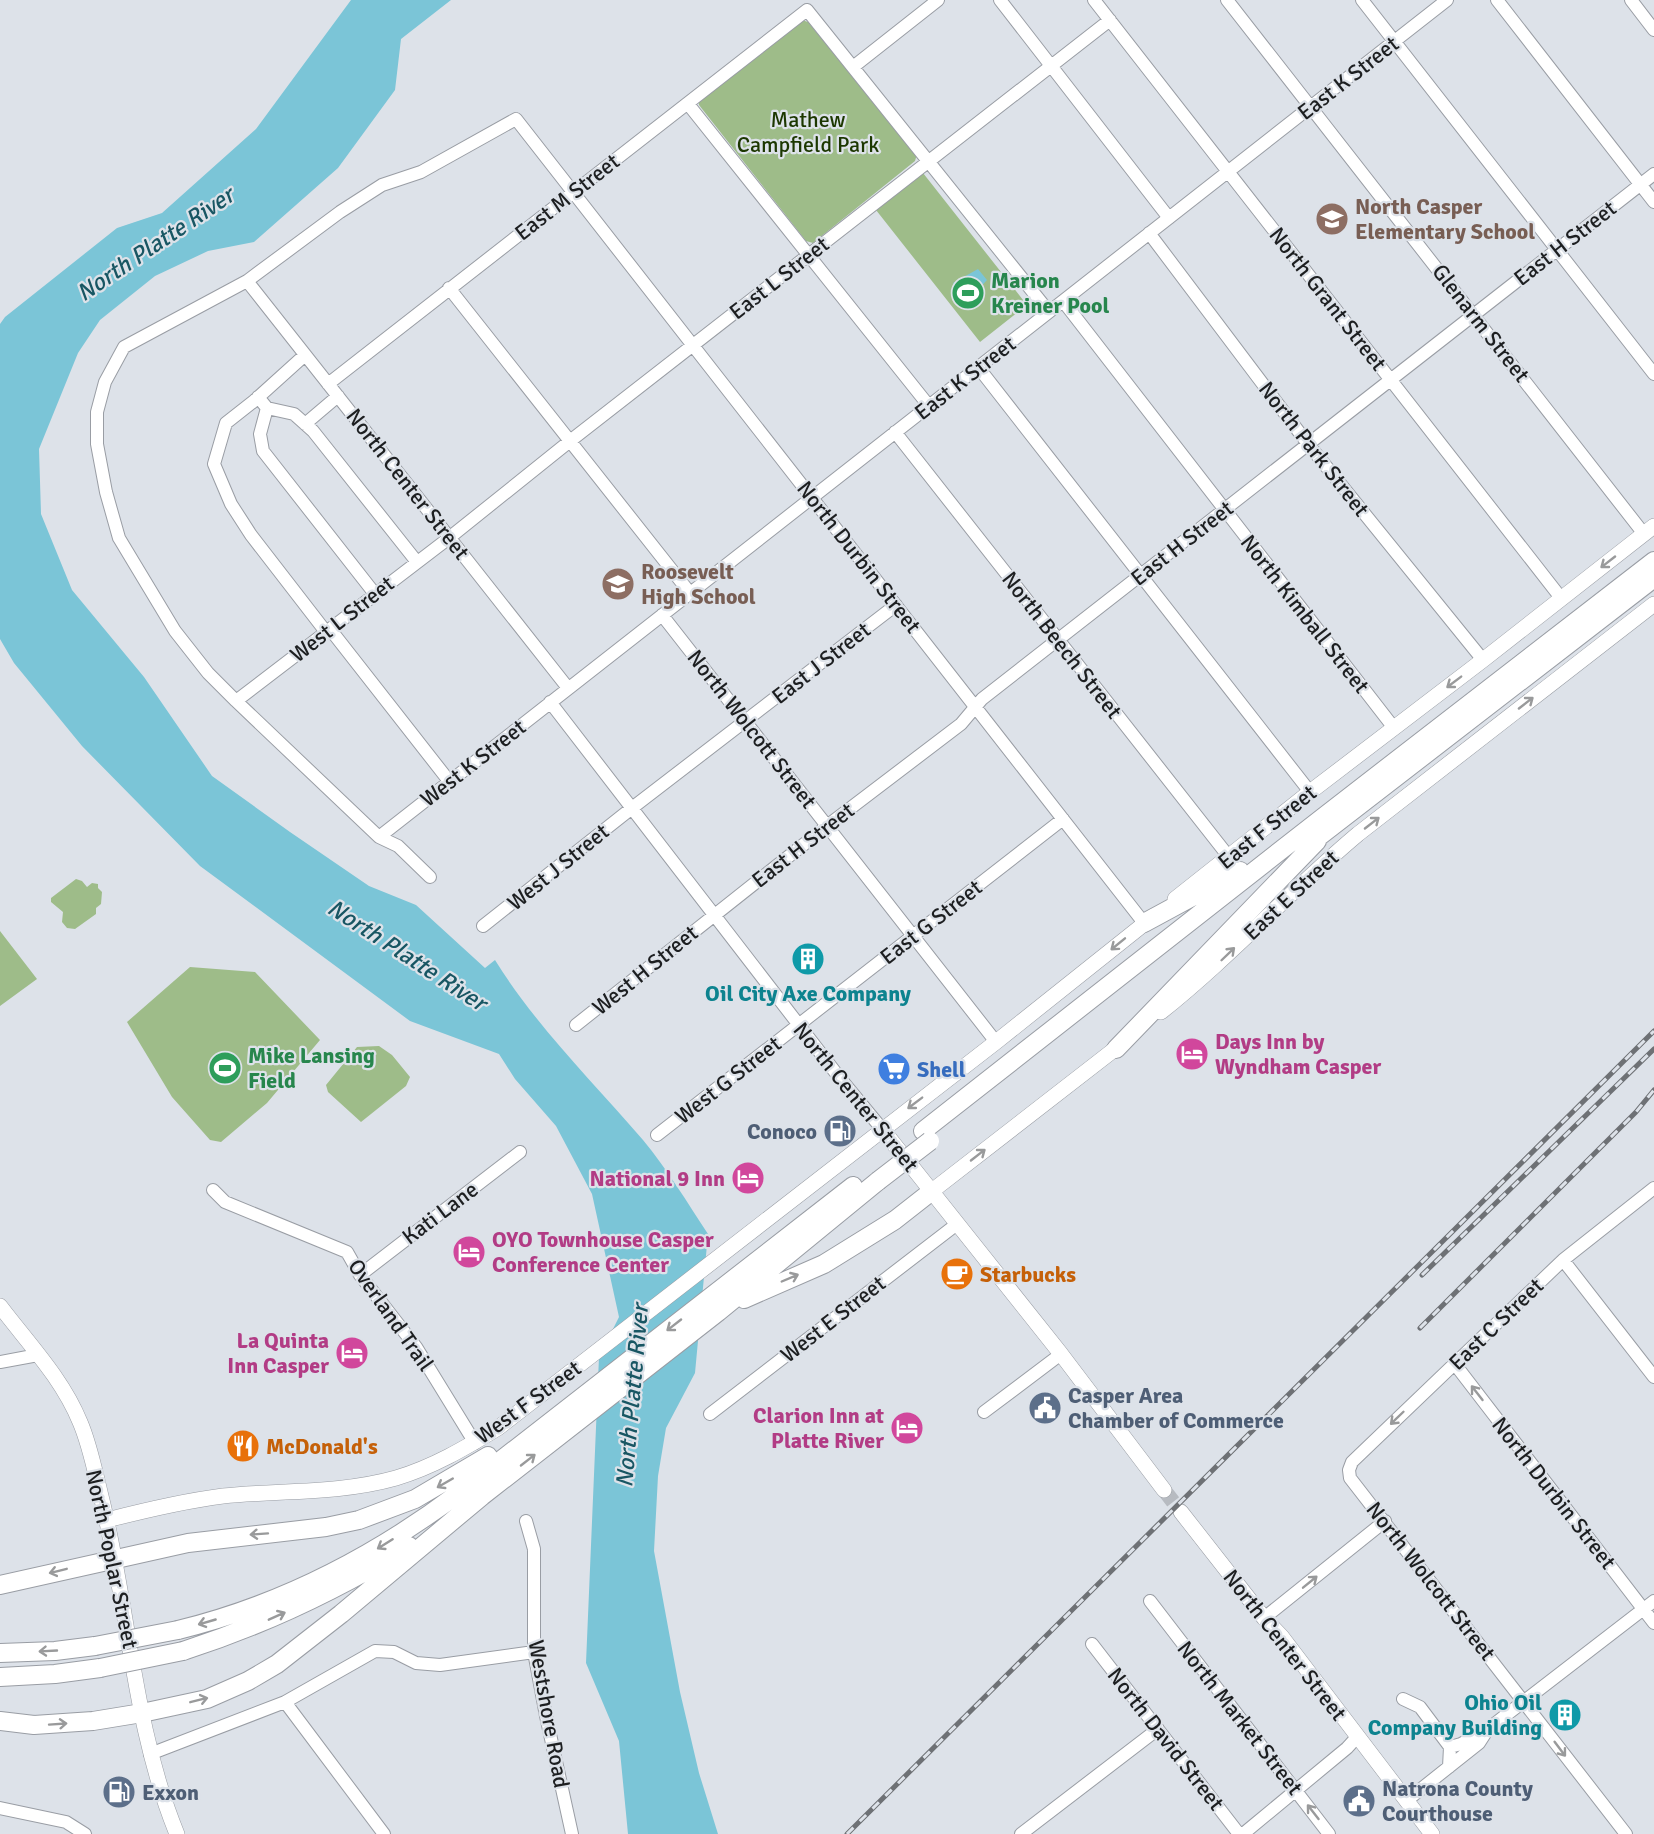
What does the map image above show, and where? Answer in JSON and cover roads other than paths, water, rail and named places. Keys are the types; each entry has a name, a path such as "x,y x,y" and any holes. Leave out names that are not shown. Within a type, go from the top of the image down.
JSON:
{"highway":[{"path":"1592,617 1654,553"},
{"path":"0,1653 55,1651 95,1646 178,1630 225,1617 278,1598 343,1568 428,1516 720,1289 926,1136 1592,617 1654,561"},
{"path":"1592,617 1654,578"},
{"path":"1592,617 1654,585"},
{"path":"1116,1049 1326,823"},
{"path":"1144,923 1326,823"},
{"path":"0,1721 34,1725 93,1721 142,1713 207,1698 248,1681 277,1664 341,1614 482,1496 718,1312 874,1176"},
{"path":"718,1312 824,1264 895,1220 932,1191"},
{"path":"0,1585 198,1541 326,1527 381,1514 440,1486 566,1408"},
{"path":"0,1677 55,1674 100,1668 183,1651 260,1624 317,1599 391,1557 482,1496"}],"main road":[{"name":"East F Street","path":"882,1129 996,1042 1310,792 1649,530"},
{"name":"East E Street","path":"932,1191 1116,1049 1214,966 1311,874 1358,834 1654,604"},
{"name":"North Center Street","path":"882,1129 1061,1354 1164,1490"},
{"name":"West F Street","path":"107,1520 164,1506 225,1496 313,1492 380,1482 425,1468 498,1428 882,1129"},
{"name":"North Poplar Street","path":"0,1306 67,1395 81,1423 115,1558 150,1754 174,1833"},
{"name":"North Center Street","path":"1181,1512 1264,1618 1282,1637 1432,1834"}],"street":[{"path":"938,0 853,67 1049,312"},
{"path":"1000,0 1169,218"},
{"name":"North Grant Street","path":"1094,0 1561,598"},
{"name":"Glenarm Street","path":"1227,0 1474,314 1649,530"},
{"path":"1362,0 1654,374"},
{"name":"East K Street","path":"568,688 1447,0"},
{"path":"1497,0 1654,202"},
{"path":"1631,0 1654,30"},
{"name":"East M Street","path":"328,384 807,10 853,67"},
{"name":"East L Street","path":"449,538 693,344 1110,20"},
{"path":"688,104 929,406"},
{"name":"North Durbin Street","path":"247,280 340,212 382,185 421,172 516,119 1144,923"},
{"name":"East H Street","path":"714,915 961,724 982,699 1654,174"},
{"name":"North Park Street","path":"1149,233 1308,444 1483,660"},
{"path":"247,280 124,347 105,382 97,412 97,444 106,492 119,538 175,631 208,673 379,837 398,846 430,877"},
{"name":"North Center Street","path":"247,280 568,688"},
{"path":"450,288 690,593"},
{"name":"North Kimball Street","path":"1064,301 1394,728"},
{"path":"306,355 226,423 214,464 231,504 251,535 449,782"},
{"path":"978,368 1310,792"},
{"path":"305,424 338,396"},
{"path":"258,397 267,408 294,414 313,431 417,562"},
{"path":"267,408 260,434 263,451 375,594"},
{"name":"North Beech Street","path":"896,432 1229,857"},
{"name":"West L Street","path":"236,701 449,538"},
{"name":"East J Street","path":"632,808 896,605"},
{"name":"North Wolcott Street","path":"662,615 996,1042"},
{"name":"West K Street","path":"379,837 568,688"},
{"name":"North Center Street","path":"550,702 799,1026 882,1129"},
{"name":"West J Street","path":"483,926 632,808"},
{"name":"East G Street","path":"799,1026 1063,819"},
{"name":"West H Street","path":"576,1025 714,915"},
{"name":"West G Street","path":"657,1135 799,1026"},
{"name":"Kati Lane","path":"360,1275 520,1152"},
{"name":"East C Street","path":"1348,1470 1352,1462 1563,1260 1654,1188"},
{"name":"Overland Trail","path":"213,1190 225,1202 346,1252 360,1275 416,1347 474,1443"},
{"name":"West E Street","path":"710,1414 957,1224"},
{"path":"1563,1260 1654,1377"},
{"path":"984,1412 1061,1354"},
{"path":"0,1362 38,1355"},
{"name":"North Durbin Street","path":"1454,1364 1654,1623"},
{"name":"North Wolcott Street","path":"1348,1470 1350,1478 1626,1834"},
{"name":"Westshore Road","path":"526,1521 534,1549 534,1652 572,1834"},
{"path":"1264,1618 1385,1521"},
{"name":"North Market Street","path":"1150,1601 1329,1834"},
{"path":"1450,1747 1461,1744 1488,1729 1654,1601"},
{"name":"North David Street","path":"1092,1644 1241,1834"},
{"path":"150,1754 285,1702 375,1651 394,1652 416,1663 440,1665 534,1652"},
{"path":"1403,1699 1420,1707 1450,1747 1449,1767"},
{"path":"285,1702 384,1834"},
{"path":"1021,1834 1158,1729"},
{"path":"1406,1801 1479,1743 1488,1729"},
{"path":"1241,1834 1296,1791 1357,1737"},
{"path":"0,1808 66,1822 86,1834"}],"water":[{"name":"North Platte River","path":"351,0 451,0 401,39 395,90 338,168 254,242 208,251 155,276 100,320 78,353 39,449 41,514 72,590 144,677 212,776 369,886 416,905 485,968 495,960 546,1030 652,1151 708,1234 695,1373 666,1428 658,1476 654,1551 680,1692 699,1773 718,1834 628,1834 619,1741 586,1663 599,1357 619,1317 592,1194 556,1126 515,1079 499,1054 410,1021 200,866 82,746 14,663 0,639 0,324 5,317 117,228 162,213 256,129"},
{"name":"Marion Kreiner Pool","path":"978,269 987,280 967,302 953,283"}],"tunnel":[{"path":"1164,1490 1181,1512"}],"railway":[{"path":"847,1834 1654,1031"},
{"path":"1422,1275 1654,1049"},
{"path":"1420,1328 1636,1112 1654,1090"}],"place":[{"name":"North Casper Elementary School","path":"1332,219"},
{"name":"Marion Kreiner Pool","path":"968,293"},
{"name":"Roosevelt High School","path":"618,584"},
{"name":"Oil City Axe Company","path":"808,959"},
{"name":"Days Inn by Wyndham Casper","path":"1192,1054"},
{"name":"Mike Lansing Field","path":"225,1068"},
{"name":"Shell","path":"894,1069"},
{"name":"Conoco","path":"840,1131"},
{"name":"National 9 Inn","path":"748,1178"},
{"name":"OYO Townhouse Casper Conference Center","path":"469,1252"},
{"name":"Starbucks","path":"957,1274"},
{"name":"La Quinta Inn Casper","path":"352,1353"},
{"name":"Casper Area Chamber of Commerce","path":"1045,1408"},
{"name":"Clarion Inn at Platte River","path":"907,1428"},
{"name":"McDonald's","path":"243,1446"},
{"name":"Ohio Oil Company Building","path":"1565,1715"},
{"name":"Exxon","path":"119,1792"},
{"name":"Natrona County Courthouse","path":"1359,1801"}],"park label":[{"name":"Mathew Campfield Park","path":"808,132"}]}
